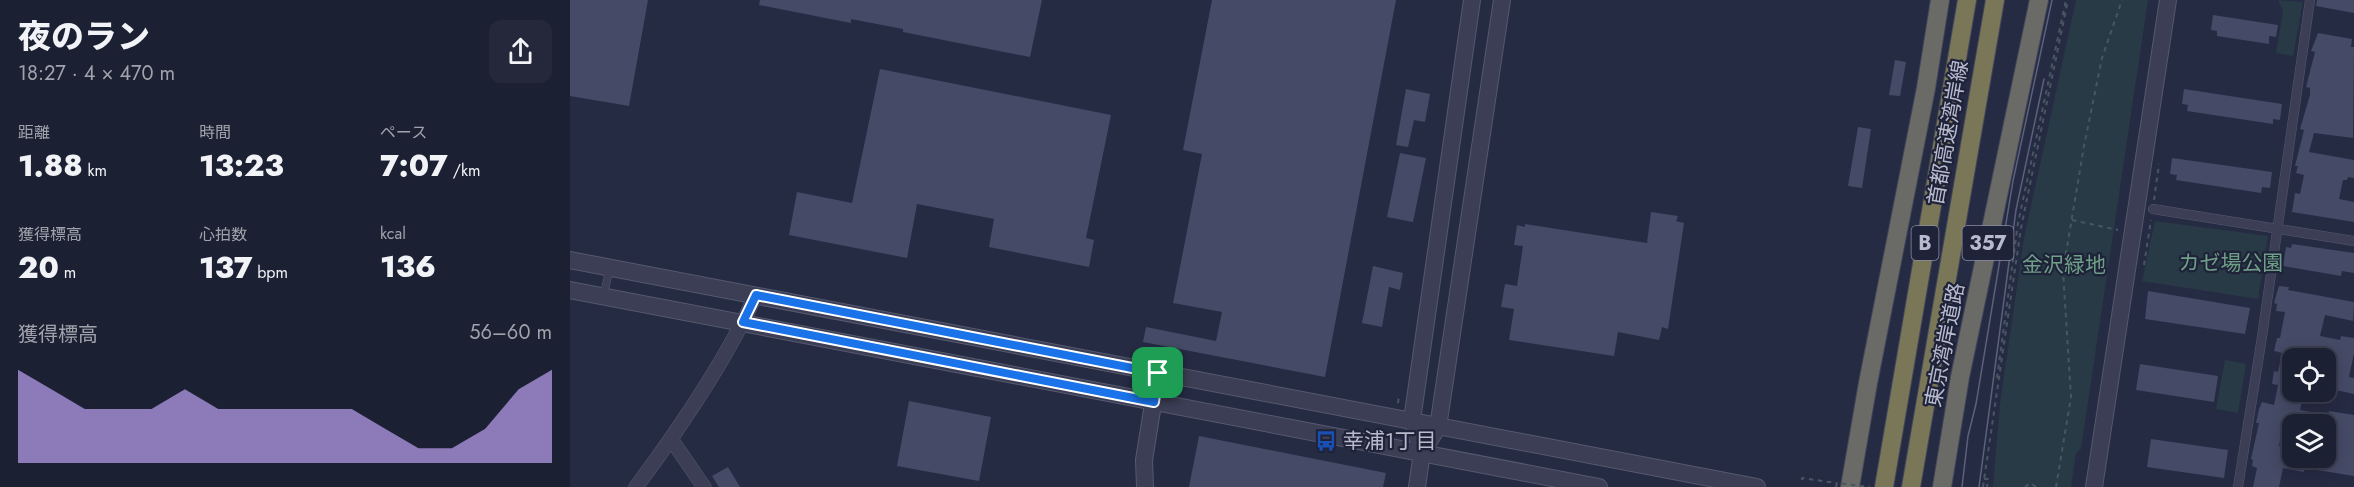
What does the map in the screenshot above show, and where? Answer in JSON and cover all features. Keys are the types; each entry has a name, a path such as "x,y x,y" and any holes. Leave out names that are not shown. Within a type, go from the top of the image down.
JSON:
{"highway":[{"path":"1841,486 1870,371 1926,88 1940,0"},
{"name":"首都高速湾岸線","path":"1884,487 1967,0"},
{"name":"首都高速湾岸線","path":"1911,487 1995,0"},
{"name":"東京湾岸道路","path":"1942,487 1960,377 2039,0"}],"street":[{"path":"1422,452 1412,420 1472,0"},
{"path":"1417,487 1422,452 1438,427 1502,0"},
{"path":"2094,487 2168,0"},
{"path":"2238,487 2278,229 2310,0"},
{"path":"2153,209 2354,241"},
{"path":"570,260 1757,487"},
{"path":"570,290 1599,487"},
{"path":"636,487 671,439 743,322 756,295"},
{"path":"1145,487 1144,460 1158,373"},
{"path":"671,439 704,487"}],"lane":[{"path":"603,297 610,268"}],"path":[{"path":"1985,487 1984,472 2018,223 2067,0"},
{"path":"2056,487 2071,397 2062,271 2102,58 2122,0"},
{"path":"2072,220 2118,230"},
{"path":"1802,479 1841,486 1870,487"},
{"path":"2025,487 2030,483 2036,487"}],"green space":[{"name":"金沢緑地","path":"2076,0 2148,0 2081,449 2076,453 2071,487 1993,487 2000,404 2024,238"},
{"path":"2278,0 2303,2 2293,56 2276,53 2283,11"},
{"name":"カゼ場公園","path":"2155,221 2268,236 2258,299 2142,281"},
{"path":"2225,360 2246,364 2238,413 2216,409"}],"building":[{"path":"570,0 648,0 629,106 570,96"},
{"path":"760,0 1042,0 1030,57 903,32 903,29 851,19 851,23 759,5"},
{"path":"1212,0 1396,0 1325,377 1143,342 1146,327 1216,341 1222,312 1173,303 1202,154 1183,150"},
{"path":"2317,0 2354,0 2354,13 2316,6"},
{"path":"2213,15 2278,25 2276,37 2269,36 2269,44 2217,36 2217,31 2211,30"},
{"path":"2318,33 2352,39 2351,47 2354,47 2353,138 2314,133 2309,152 2354,160 2354,178 2348,177 2347,180 2343,180 2339,199 2354,202 2354,222 2292,212 2295,193 2300,194 2304,175 2296,173 2298,166 2295,166 2304,130 2300,129 2310,95 2310,88 2306,87 2315,52 2311,51"},
{"path":"1895,60 1906,62 1900,96 1889,95"},
{"path":"880,69 1111,115 1086,238 1094,240 1089,267 989,247 994,219 917,204 907,258 789,235 797,192 852,203"},
{"path":"1406,89 1430,94 1425,122 1414,120 1408,147 1396,145"},
{"path":"2184,89 2282,104 2280,120 2273,119 2273,124 2187,111 2188,105 2182,104"},
{"path":"1858,127 1871,129 1862,188 1848,186"},
{"path":"1400,153 1426,158 1413,222 1387,217"},
{"path":"2172,158 2272,172 2270,188 2262,187 2261,193 2176,180 2177,175 2170,174"},
{"path":"1651,212 1678,216 1676,221 1684,223 1668,329 1662,327 1659,340 1618,332 1614,356 1509,340 1514,309 1501,307 1505,284 1517,286 1523,246 1514,245 1517,225 1525,227 1525,224 1647,243"},
{"path":"2292,244 2354,253 2354,273 2342,271 2341,276 2283,266 2286,247 2291,248"},
{"path":"1373,266 1403,273 1400,290 1389,287 1382,327 1362,323"},
{"path":"2279,286 2289,287 2288,290 2354,302 2353,321 2325,315 2320,336 2340,340 2341,336 2354,338 2354,353 2349,377 2354,378 2354,394 2336,390 2336,348 2282,348 2282,353 2274,351 2277,338 2280,338 2285,312 2276,311 2277,304 2274,303"},
{"path":"2148,291 2250,308 2245,334 2145,319"},
{"path":"2282,353 2282,402 2302,402 2300,410 2322,414 2282,414 2279,446 2282,447 2283,468 2279,487 2253,487 2257,468 2252,466 2253,460 2251,459 2259,423 2256,423 2259,409 2262,402 2274,405 2278,385 2272,384 2274,371 2278,372"},
{"path":"2140,364 2218,376 2214,402 2136,390"},
{"path":"909,401 991,417 979,481 897,466"},
{"path":"2329,411 2354,415 2354,476 2311,469 2304,469 2304,472 2283,468 2336,468 2336,414 2328,414"},
{"path":"1199,436 1386,473 1383,487 1189,487"},
{"path":"2151,439 2228,450 2224,478 2147,467"},
{"path":"728,467 740,487 719,487 712,476"}],"tram line":[{"path":"1962,487 1968,436 1976,404 2013,181 2052,0"},
{"path":"1979,487 2016,210 2044,79"}],"place":[{"name":"幸浦1丁目","path":"1326,441"}],"route":[{"path":"756,295 1158,373 1154,402 743,322 756,295"}]}
